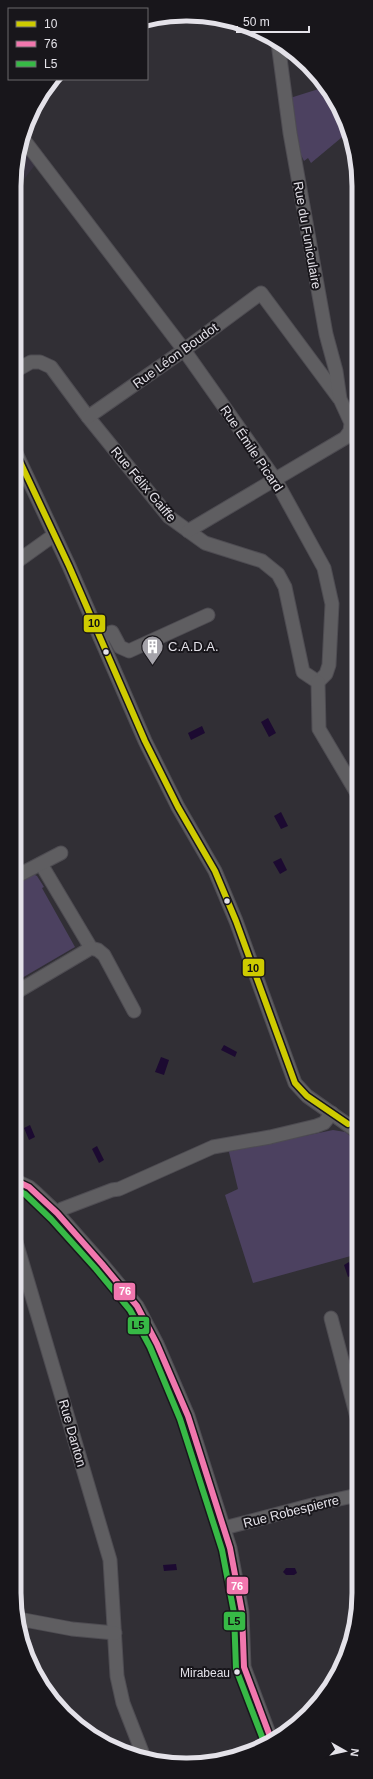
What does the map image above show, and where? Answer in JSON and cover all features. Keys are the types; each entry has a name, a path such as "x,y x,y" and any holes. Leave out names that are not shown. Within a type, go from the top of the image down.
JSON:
{"street":[{"name":"Rue du Funiculaire","path":"275,479 345,438 350,432 351,423 340,399 336,371 326,334 298,175 279,50"},
{"name":"Rue Émile Picard","path":"27,144 184,350 275,479 324,568 332,604 329,665 326,674 318,682"},
{"name":"Rue Léon Boudot","path":"88,417 262,293 340,399"},
{"name":"Rue Félix Gaiffe","path":"21,368 31,362 40,362 51,367 88,417 168,517 205,543 262,561 278,574 285,587 303,672 318,682"},
{"path":"21,464 100,637 145,741 178,807 215,871 236,921 295,1083 307,1096 352,1128"},
{"path":"188,531 275,479"},
{"path":"21,559 54,535"},
{"path":"100,637 112,632 120,647 129,651 208,615"},
{"path":"318,682 319,729 352,785"},
{"path":"21,874 61,853"},
{"path":"41,864 90,948"},
{"path":"21,989 90,948 98,950 104,955 134,1011"},
{"path":"56,1213 62,1208 112,1190 119,1189 213,1147 270,1137 316,1126 324,1123 332,1113"},
{"path":"21,1183 29,1187 56,1213 102,1264 142,1313 188,1416 224,1528 230,1548 242,1612 244,1667 270,1736"},
{"path":"21,1189 29,1187"},
{"name":"Rue Danton","path":"21,1259 110,1560 117,1676 123,1703 142,1751"},
{"path":"330,1318 352,1398"},
{"name":"Rue Robespierre","path":"224,1528 352,1496"},
{"path":"23,1620 72,1629 115,1633"}],"shaded area":[{"path":"320,89 335,113 343,133 344,136 311,163 308,158 304,161 296,145 290,98"},
{"path":"25,151 35,165 21,183"},
{"path":"268,718 276,733 269,737 261,722"},
{"path":"202,726 205,733 191,740 188,733"},
{"path":"281,812 288,826 281,829 274,816"},
{"path":"281,858 287,870 280,874 273,862"},
{"path":"33,874 37,876 44,887 42,888 75,947 21,978 21,881"},
{"path":"224,1045 237,1052 235,1057 221,1050"},
{"path":"161,1057 169,1060 164,1075 155,1072"},
{"path":"30,1125 35,1137 29,1140 24,1128"},
{"path":"333,1130 345,1132 352,1137 352,1256 253,1283 225,1195 238,1189 228,1148 290,1139"},
{"path":"97,1146 104,1160 99,1163 92,1149"},
{"path":"349,1262 352,1269 352,1275 348,1277 344,1265"},
{"path":"176,1564 177,1570 164,1571 163,1565"},
{"path":"286,1568 295,1568 297,1573 294,1575 286,1575 283,1572"}],"transit line":[{"name":"10","path":"21,464 69,566 145,741 178,807 215,871 236,921 295,1083 307,1096 348,1124"},
{"name":"76","path":"21,1183 29,1187 57,1213 102,1264 137,1306 157,1344 188,1416 230,1548 242,1612 244,1667 270,1736"},
{"name":"L5","path":"21,1192 25,1194 51,1219 96,1269 130,1310 150,1347 180,1419 222,1550 234,1613 236,1669 263,1739"}],"place":[{"name":"C.A.D.A.","path":"152,666"},
{"name":"Mirabeau","path":"237,1672"}]}
